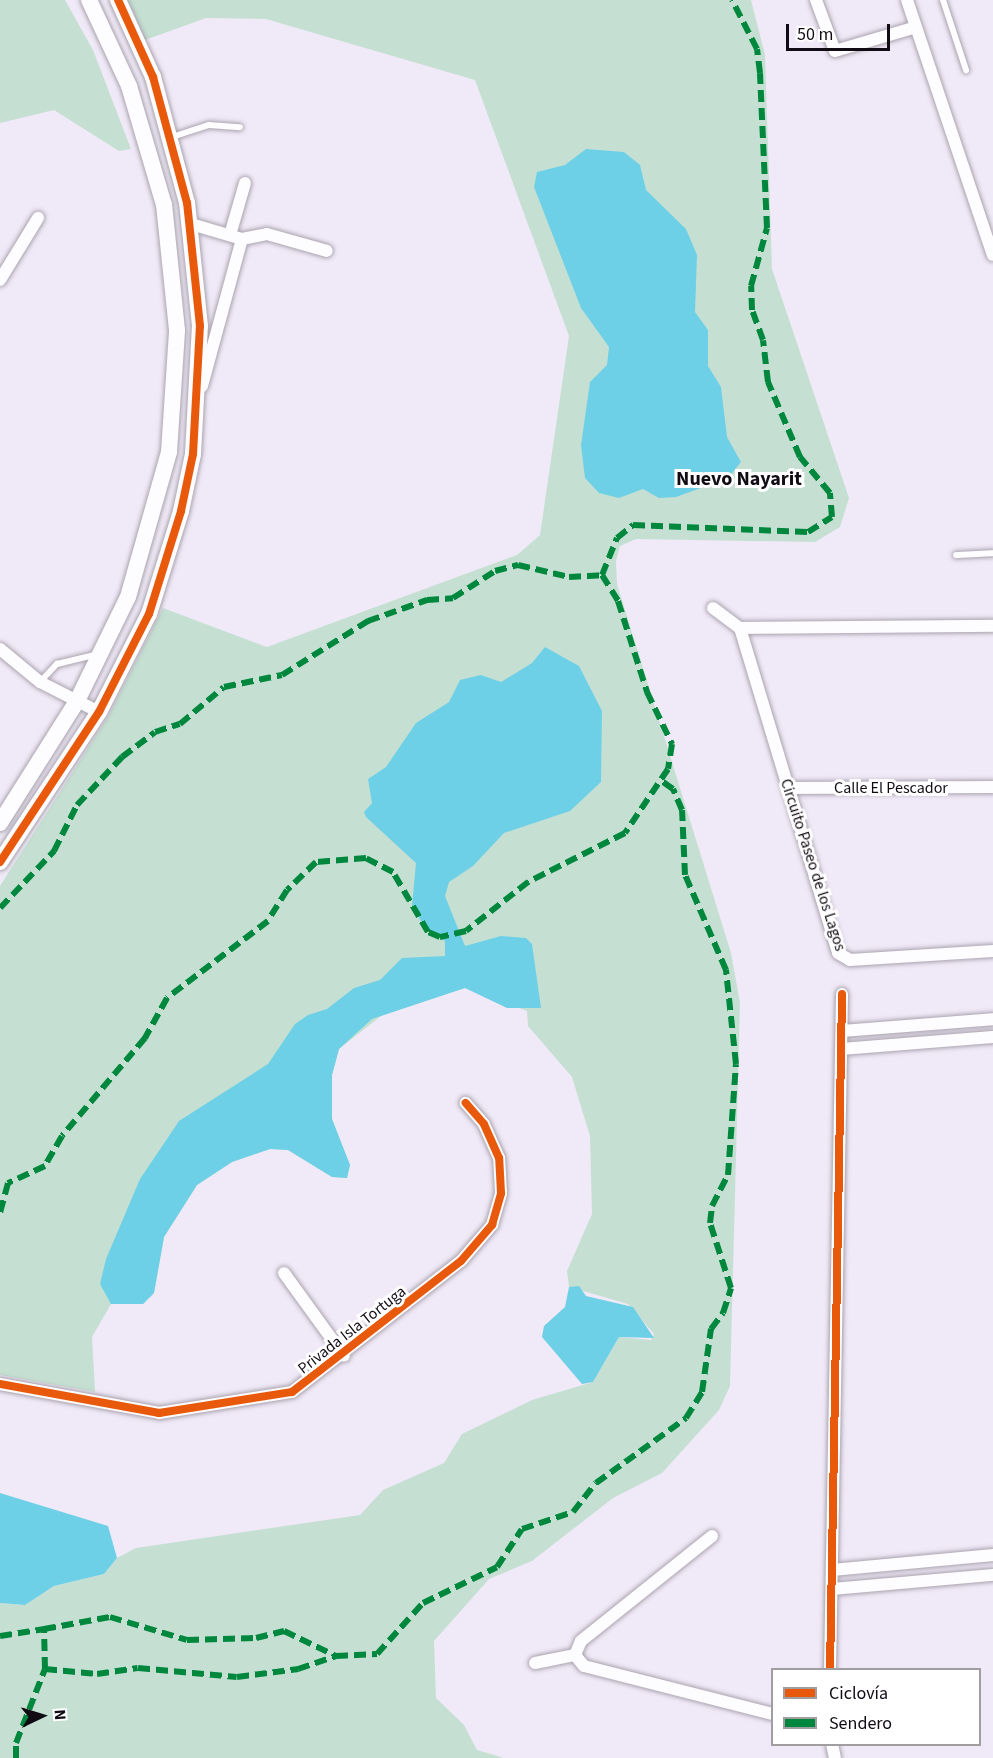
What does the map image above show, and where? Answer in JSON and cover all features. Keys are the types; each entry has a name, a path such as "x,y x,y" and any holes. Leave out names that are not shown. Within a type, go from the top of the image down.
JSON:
{"street":[{"path":"0,823 77,701 128,597 157,504 169,452 177,330 164,206 129,86 89,0"},
{"path":"118,0 172,137 191,224 200,326 199,396"},
{"path":"816,0 835,51 916,27"},
{"path":"907,0 993,255"},
{"path":"0,862 99,712 149,614 182,510 199,396 236,237 245,183"},
{"path":"0,280 38,218"},
{"path":"191,224 236,237 267,234 327,251"},
{"path":"157,504 182,510"},
{"path":"713,608 740,628 993,626"},
{"name":"Circuito Paseo de los Lagos","path":"740,628 843,958 993,951"},
{"path":"0,649 40,682 99,712"},
{"name":"Calle El Pescador","path":"789,788 993,787"},
{"path":"830,1668 842,994"},
{"path":"842,1031 993,1019"},
{"path":"841,1049 993,1037"},
{"name":"Privada Isla Tortuga","path":"0,1384 125,1410 189,1411 292,1392 344,1356 461,1261 492,1225 501,1193 499,1158 484,1124 466,1103"},
{"path":"284,1274 344,1356"},
{"path":"575,1655 581,1641 712,1536"},
{"path":"832,1570 993,1555"},
{"path":"832,1589 993,1575"},
{"path":"535,1664 575,1655"},
{"path":"575,1655 584,1666 771,1714"}],"lane":[{"path":"943,0 966,70"},
{"path":"172,137 209,125 240,127"},
{"path":"956,555 993,553"},
{"path":"40,682 57,664 102,654"}],"green space":[{"path":"0,0 65,0 93,50 131,149 119,151 54,110 0,123"},
{"path":"122,0 751,0 765,55 772,269 849,498 840,527 815,542 636,539 620,546 616,561 617,584 731,953 740,1003 730,1386 719,1410 662,1473 613,1498 532,1561 489,1579 434,1641 436,1698 464,1725 477,1750 504,1758 0,1758 0,1603 25,1605 54,1586 104,1574 117,1558 136,1548 360,1515 383,1490 444,1463 462,1434 532,1400 593,1382 619,1337 651,1340 654,1334 628,1304 569,1287 567,1271 592,1214 590,1136 572,1077 528,1026 527,1011 465,988 390,1009 339,1049 332,1075 332,1119 350,1165 347,1178 332,1177 288,1150 270,1149 232,1162 197,1185 164,1237 154,1293 143,1304 111,1304 92,1337 95,1392 0,1375 0,886 109,715 163,608 267,647 517,555 540,535 569,336 475,80 266,19 206,18 145,40"}],"water":[{"path":"586,149 624,152 640,165 646,190 686,229 697,255 695,312 708,330 708,366 721,387 727,437 741,462 728,478 676,497 659,498 643,489 619,498 599,493 585,478 581,445 590,382 607,365 609,347 581,308 534,187 537,172 565,165"},
{"path":"545,647 579,666 602,711 601,782 570,811 504,833 473,866 449,882 445,896 465,946 501,936 526,938 532,944 541,1008 507,1008 465,988 372,1019 339,1049 332,1075 332,1119 350,1165 347,1178 332,1177 288,1150 270,1149 232,1162 197,1185 164,1237 154,1293 143,1304 111,1304 100,1284 106,1259 140,1179 179,1121 268,1064 295,1024 308,1015 327,1009 354,988 380,980 402,958 445,956 445,941 424,926 412,906 416,863 366,817 364,812 372,803 368,779 386,767 416,723 449,702 460,680 481,675 501,682 532,663"},
{"path":"579,1286 586,1296 633,1307 654,1338 619,1337 593,1382 582,1384 542,1337 544,1326 565,1307 569,1287"},
{"path":"0,1493 108,1526 117,1558 104,1574 54,1586 25,1605 0,1603"}],"marked path":[{"path":"602,575 617,538 633,525 808,532 832,517 830,493 800,457 768,382 763,340 752,310 751,286 767,228 760,73 757,49 732,0"},
{"path":"0,908 54,851 77,805 122,757 155,732 180,724 224,687 282,675 368,621 427,600 453,598 495,571 518,565 569,577 602,575 618,601 647,692 672,744 668,769 625,833 528,882 466,931 440,937 428,932 393,872 366,858 316,862 287,890 268,921 167,998 145,1038 62,1136 45,1166 8,1183 0,1213"},
{"path":"16,1758 16,1743 45,1669 97,1674 138,1668 237,1677 298,1669 336,1656 377,1654 423,1603 497,1567 522,1529 573,1512 596,1483 686,1418 702,1392 711,1329 723,1313 731,1288 710,1223 712,1206 728,1175 736,1064 726,970 685,875 682,810 673,789 660,780"},
{"path":"45,1669 44,1629 110,1617 187,1640 256,1638 284,1631 336,1656"},
{"path":"0,1636 44,1629"}],"cycle path":[{"path":"0,862 99,712 149,614 181,511 193,454 200,326 187,203 153,77 118,0"},
{"path":"830,1668 842,994"},
{"path":"0,1384 159,1413 292,1392 461,1261 492,1225 501,1193 499,1158 484,1124 466,1103"}],"district":[{"name":"Nuevo Nayarit","path":"739,479"}]}
